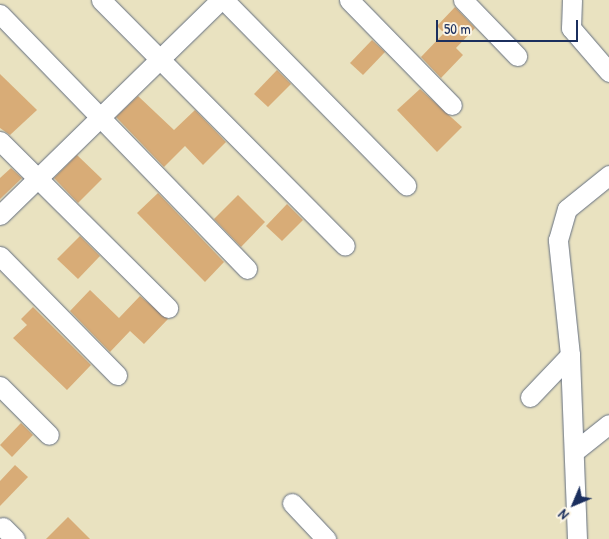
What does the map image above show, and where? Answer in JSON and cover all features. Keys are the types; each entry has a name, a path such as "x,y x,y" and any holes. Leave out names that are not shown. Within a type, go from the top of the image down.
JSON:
{"street":[{"path":"101,0 344,246"},
{"path":"0,215 220,0"},
{"path":"224,0 406,185"},
{"path":"349,0 452,105"},
{"path":"463,0 517,56"},
{"path":"572,0 571,28 609,72"},
{"path":"0,14 98,119 247,269"},
{"path":"0,141 168,308"},
{"path":"577,539 570,355 558,259 560,225 567,209 609,174"},
{"path":"0,256 117,375"},
{"path":"530,397 570,355"},
{"path":"0,386 49,435"},
{"path":"575,451 609,424"},
{"path":"292,503 326,539"}],"building":[{"path":"455,7 475,28 456,48 463,55 441,78 421,57 444,33 437,26"},
{"path":"372,40 385,52 363,75 350,63"},
{"path":"277,70 291,84 268,107 254,94"},
{"path":"0,74 37,110 10,135 0,128"},
{"path":"420,89 462,127 437,152 397,110"},
{"path":"138,96 174,130 195,110 226,142 203,165 185,146 164,167 116,117"},
{"path":"77,155 102,179 78,203 54,178"},
{"path":"11,168 22,178 0,199 0,178"},
{"path":"158,193 224,262 205,282 137,213"},
{"path":"238,195 265,222 241,247 214,219"},
{"path":"287,204 303,220 282,241 266,226"},
{"path":"80,236 100,256 78,279 57,259"},
{"path":"90,290 119,318 140,296 168,319 144,344 130,331 110,352 70,311"},
{"path":"33,307 91,365 67,390 13,338 27,325 21,319"},
{"path":"21,423 33,435 12,457 0,445"},
{"path":"15,465 28,477 0,506 0,481"},
{"path":"68,517 90,539 46,539"}]}
